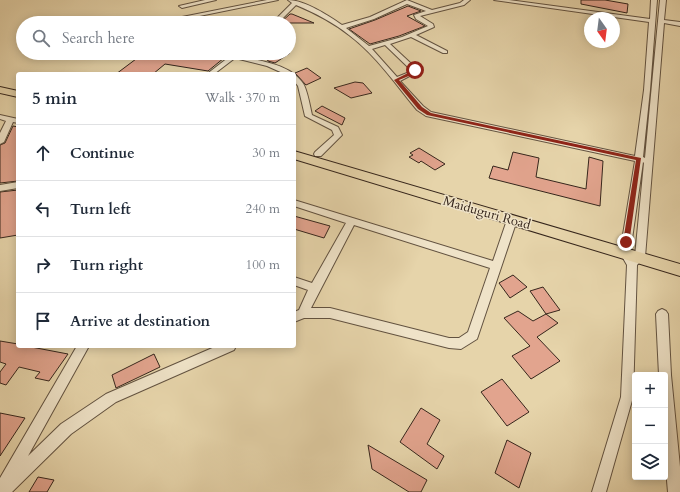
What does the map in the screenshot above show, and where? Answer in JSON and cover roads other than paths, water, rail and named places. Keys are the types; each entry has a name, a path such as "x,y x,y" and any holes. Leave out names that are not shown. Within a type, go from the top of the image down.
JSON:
{"highway":[{"path":"0,84 16,88"},
{"path":"0,90 16,94"},
{"name":"Maiduguri Road","path":"296,148 633,253 680,270"},
{"name":"Maiduguri Road","path":"296,156 512,220 633,253 680,259"}],"street":[{"path":"182,6 213,0"},
{"path":"191,16 275,0"},
{"path":"281,16 293,2 307,0"},
{"path":"442,0 457,5"},
{"path":"368,48 412,35 432,26 417,15 465,3 467,0"},
{"path":"497,0 652,21"},
{"path":"633,253 644,160 647,90 654,0"},
{"path":"599,492 627,397 633,253 663,0"},
{"path":"342,27 372,18 405,1 431,11"},
{"path":"293,2 314,10 342,27 368,48 420,108 429,114 644,160"},
{"path":"661,21 680,24"},
{"path":"412,35 445,52"},
{"path":"386,43 416,71 396,80"},
{"path":"213,72 229,60"},
{"path":"254,60 285,72"},
{"path":"296,79 301,86 309,116 335,129 338,134 318,154"},
{"path":"0,117 14,120 0,142"},
{"path":"0,188 16,185"},
{"path":"296,204 497,266"},
{"path":"299,315 352,220"},
{"path":"299,315 330,313 449,343 461,344 473,335 512,220"},
{"path":"296,282 315,288"},
{"path":"662,314 665,372"},
{"path":"1,492 82,348"},
{"path":"1,492 66,429 89,412 111,398 225,348"},
{"path":"668,408 675,492"}]}
